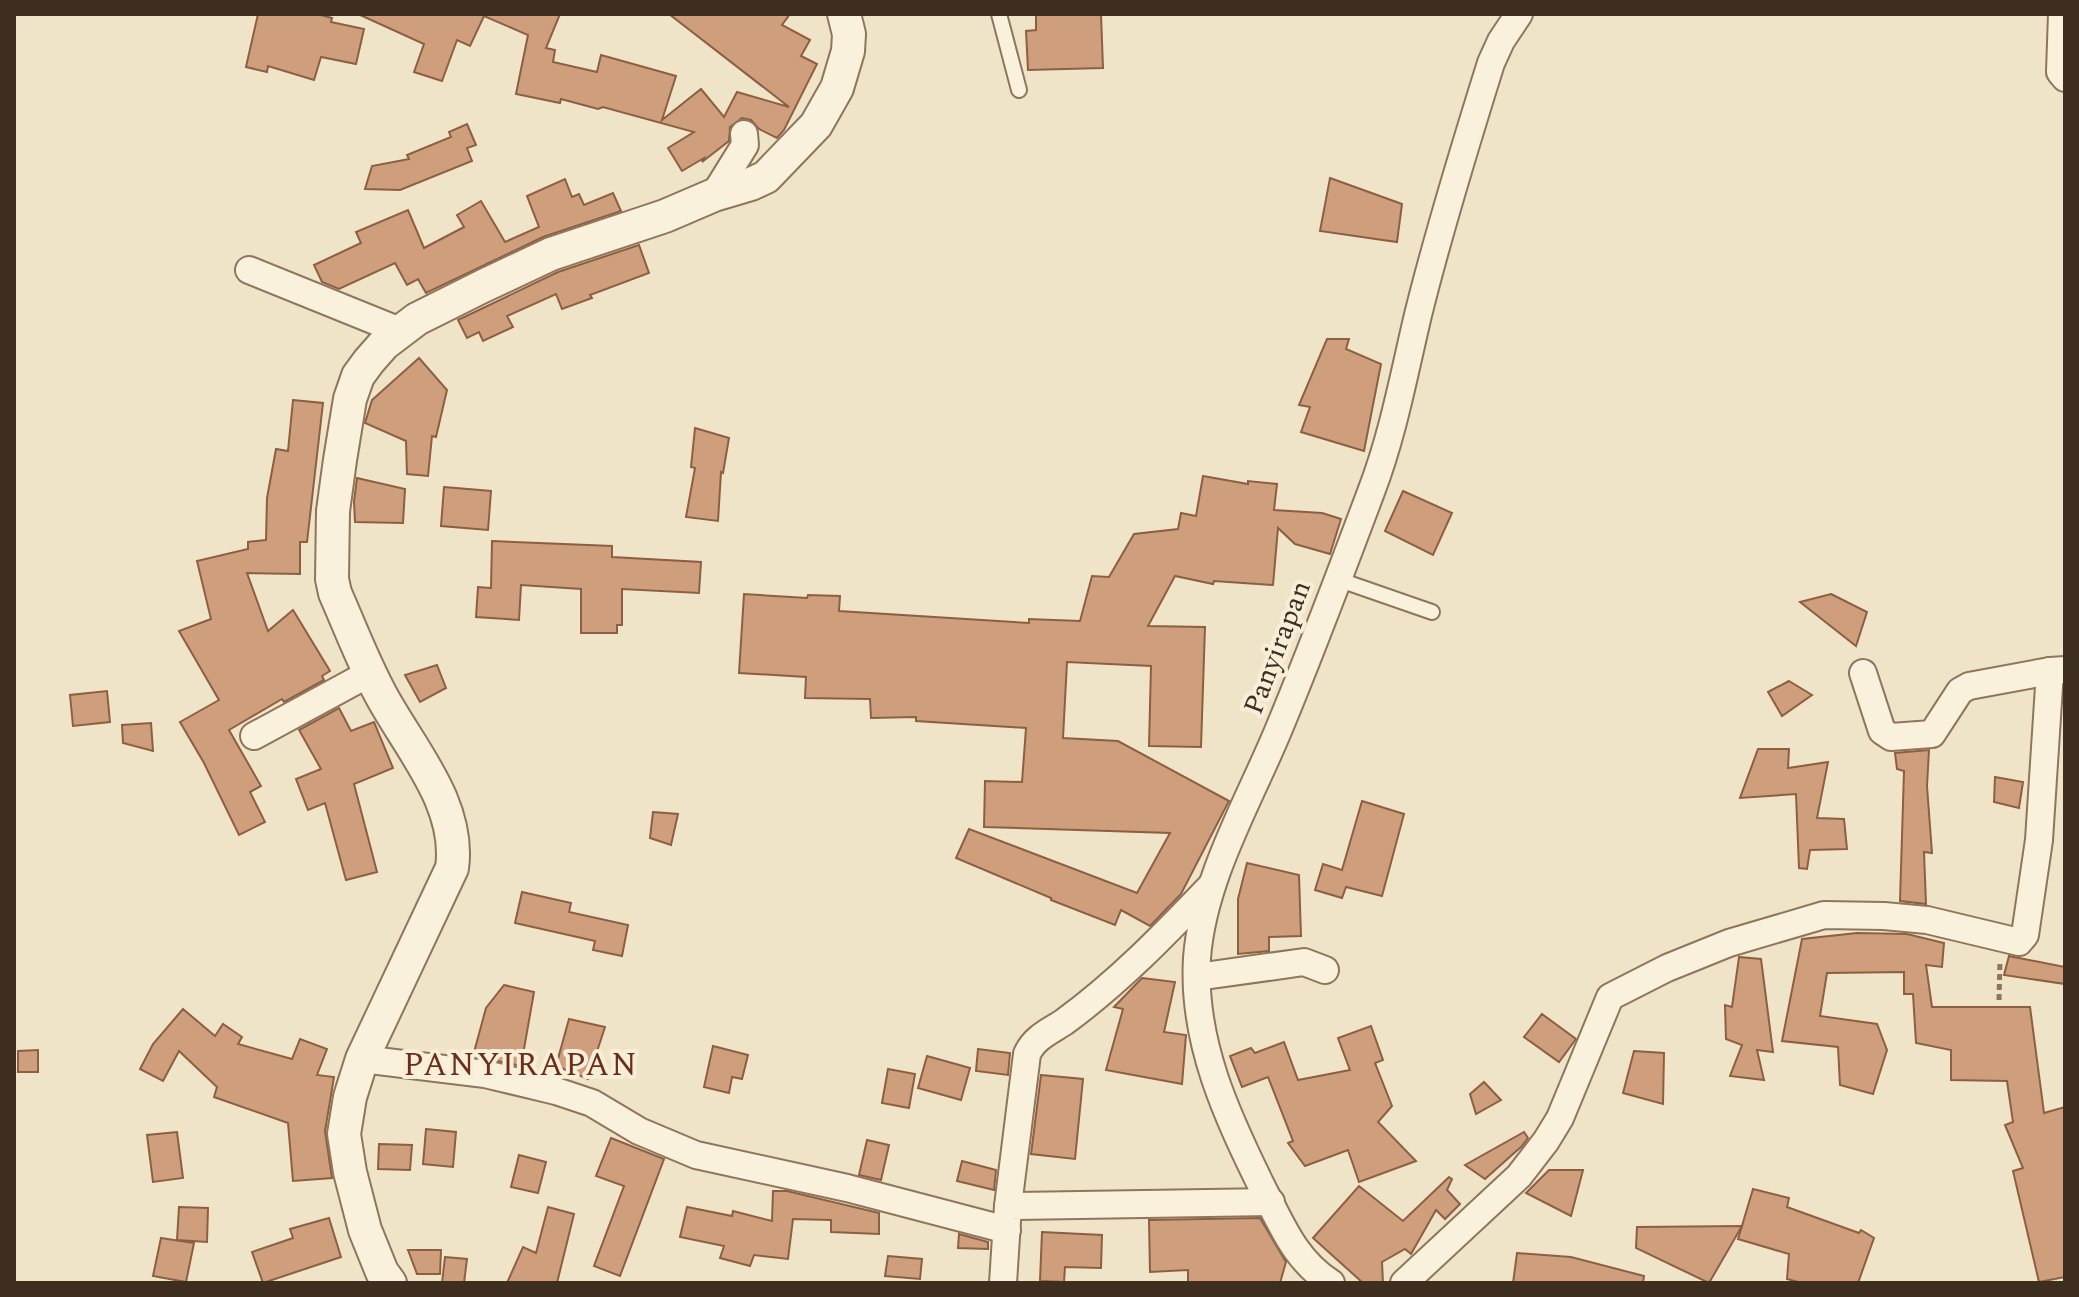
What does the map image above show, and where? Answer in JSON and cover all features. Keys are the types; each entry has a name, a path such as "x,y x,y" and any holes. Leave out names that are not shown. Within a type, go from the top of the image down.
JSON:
{"street":[{"path":"390,1283 382,1272 365,1230 344,1134 350,1097 362,1059 452,868 454,852 450,818 442,800 370,673 333,587 333,511 353,388 369,361 400,331 470,292 551,254 665,216 766,177 816,125 837,88 848,51 849,34 844,14"},
{"name":"Panyirapan","path":"1331,1283 1309,1267 1289,1240 1240,1143 1215,1085 1206,1052 1197,977 1201,926 1215,882 1278,731 1385,450 1436,250 1491,63 1519,14"},
{"path":"2062,14 2060,72 2065,78"},
{"path":"714,195 745,145 744,134"},
{"path":"249,270 400,331"},
{"path":"1404,1283 1526,1168 1558,1123 1610,997 1627,986 1729,943 1824,915 1927,920 2019,942 2025,935 2058,670 1969,686 1960,691 1932,734 1891,737 1882,731 1863,673"},
{"path":"254,736 370,673"},
{"path":"1003,1283 1027,1054 1033,1042 1097,998 1142,958 1215,882"},
{"path":"1197,977 1304,962 1325,970"},
{"path":"362,1059 485,1074 556,1091 592,1103 639,1131 696,1155 847,1188 1008,1218 1271,1202"}],"lane":[{"path":"999,14 1019,90"},
{"path":"1337,579 1432,612"}],"path":[{"path":"1999,1000 2001,939"}],"building":[{"path":"258,14 317,14 332,18 331,22 364,29 356,64 321,57 314,80 268,66 267,72 246,67"},
{"path":"358,14 560,14 546,48 555,50 553,62 597,72 601,55 676,76 662,120 701,89 724,117 737,92 789,107 669,14 790,14 782,25 810,40 801,56 817,64 777,138 759,129 751,120 742,118 730,127 729,141 702,162 704,158 682,171 668,148 694,132 603,107 598,109 561,99 560,103 516,94 528,35 484,16 470,46 457,40 442,81 414,72 424,44"},
{"path":"1036,14 1101,14 1103,68 1028,70 1026,31 1036,30"},
{"path":"467,124 476,145 467,148 472,161 400,190 365,189 372,166 409,159 407,155 451,137 449,132"},
{"path":"1330,178 1402,204 1397,242 1320,231"},
{"path":"565,179 572,197 579,194 584,205 613,193 621,211 543,237 426,293 418,279 407,285 395,263 339,289 322,282 314,265 361,243 356,232 408,210 424,248 464,227 457,215 481,201 505,242 539,227 527,196"},
{"path":"639,245 649,273 590,295 592,298 562,309 556,294 507,316 513,327 483,341 479,332 467,338 458,320 558,272"},
{"path":"1327,339 1349,339 1346,349 1381,364 1364,451 1301,432 1310,407 1299,405"},
{"path":"419,358 447,390 436,437 432,436 428,476 407,474 406,441 365,423 372,400"},
{"path":"293,400 323,403 307,542 300,542 300,574 247,573 268,631 293,610 330,671 322,676 324,680 284,702 282,699 229,730 261,786 250,792 265,822 239,835 180,722 219,700 179,631 211,619 197,561 248,549 248,542 266,540 267,498 276,449 288,451"},
{"path":"695,428 729,438 721,472 718,521 686,517 695,468 691,467"},
{"path":"1203,476 1248,484 1248,481 1277,484 1274,510 1322,513 1341,519 1330,554 1295,544 1278,528 1273,585 1214,581 1213,584 1175,576 1148,626 1205,627 1201,747 1149,746 1151,666 1067,662 1063,738 1118,741 1229,801 1181,894 1150,926 1121,910 1115,925 956,858 969,829 1137,893 1170,833 984,827 985,781 1022,782 1026,728 916,721 916,717 871,718 870,699 805,698 806,677 739,673 744,594 807,598 808,595 840,596 839,611 1029,623 1029,619 1080,621 1092,576 1109,577 1134,534 1178,529 1181,513 1196,516"},
{"path":"357,478 405,489 403,523 355,522"},
{"path":"444,487 491,491 488,530 441,526"},
{"path":"1403,491 1452,513 1433,555 1385,531"},
{"path":"492,541 612,546 612,557 701,562 699,593 622,589 622,625 617,625 617,633 581,633 581,589 521,585 519,620 476,617 478,587 491,588"},
{"path":"1831,594 1867,612 1856,646 1800,602"},
{"path":"437,665 446,688 420,702 405,675"},
{"path":"1789,681 1812,695 1782,716 1768,692"},
{"path":"107,691 110,722 73,726 70,695"},
{"path":"339,708 351,731 374,722 393,768 354,784 377,872 346,880 325,803 308,810 296,779 321,769 299,730"},
{"path":"151,723 153,751 123,743 122,725"},
{"path":"1758,749 1789,749 1788,768 1828,762 1817,818 1844,819 1847,849 1810,850 1807,869 1799,868 1796,794 1740,798"},
{"path":"1929,750 1927,786 1932,853 1924,852 1926,904 1900,901 1904,771 1897,769 1895,753"},
{"path":"1995,777 2023,782 2019,808 1994,802"},
{"path":"1362,801 1404,814 1382,896 1346,887 1342,898 1315,890 1323,864 1342,870"},
{"path":"653,812 678,814 671,845 650,838"},
{"path":"1247,863 1299,875 1301,936 1269,937 1269,951 1238,954 1238,899"},
{"path":"522,892 571,903 569,912 628,925 622,956 593,950 595,941 515,923"},
{"path":"1857,933 1907,934 1944,943 1942,967 1926,965 1932,1007 2030,1007 2044,1113 2065,1107 2065,1277 2039,1282 2013,1171 2023,1168 2005,1125 2013,1122 2007,1081 1951,1080 1951,1050 1916,1043 1913,994 1904,994 1904,972 1827,973 1820,1016 1877,1024 1887,1050 1873,1094 1840,1085 1838,1047 1782,1041 1802,939"},
{"path":"2009,956 2065,967 2065,984 2004,975"},
{"path":"1739,957 1761,959 1773,1052 1757,1050 1764,1080 1730,1076 1742,1045 1726,1039 1725,1005 1732,1007"},
{"path":"1142,978 1175,982 1164,1032 1186,1035 1182,1084 1106,1070 1123,1009 1114,1007"},
{"path":"504,985 534,992 521,1066 473,1056 486,1008"},
{"path":"183,1009 215,1036 223,1024 242,1037 238,1044 292,1059 300,1039 327,1049 317,1075 334,1077 325,1131 332,1178 293,1181 288,1123 214,1097 217,1087 179,1051 163,1081 140,1069 153,1044"},
{"path":"1542,1014 1576,1039 1559,1062 1524,1037"},
{"path":"569,1019 605,1027 588,1079 556,1066"},
{"path":"1371,1026 1383,1060 1375,1063 1392,1106 1378,1122 1416,1161 1359,1182 1348,1150 1305,1166 1288,1143 1293,1141 1268,1077 1242,1087 1230,1056 1251,1048 1255,1053 1284,1042 1298,1080 1350,1070 1338,1038"},
{"path":"713,1046 748,1055 742,1079 732,1077 729,1093 704,1087"},
{"path":"978,1049 1010,1053 1008,1075 976,1071"},
{"path":"38,1050 38,1072 18,1072 18,1051"},
{"path":"1634,1051 1664,1053 1663,1104 1623,1093"},
{"path":"927,1056 970,1068 961,1100 918,1088"},
{"path":"888,1069 915,1074 909,1108 882,1103"},
{"path":"1041,1075 1083,1079 1075,1159 1031,1154"},
{"path":"1484,1082 1501,1100 1476,1114 1470,1094"},
{"path":"426,1129 456,1132 453,1167 423,1164"},
{"path":"177,1132 183,1178 153,1182 147,1135"},
{"path":"1524,1132 1528,1138 1522,1146 1485,1179 1465,1165"},
{"path":"611,1138 664,1159 620,1276 594,1266 624,1186 596,1176"},
{"path":"867,1140 889,1145 881,1180 859,1175"},
{"path":"379,1144 412,1145 410,1170 378,1169"},
{"path":"519,1155 546,1162 538,1193 511,1187"},
{"path":"962,1161 996,1170 994,1190 957,1181"},
{"path":"1549,1170 1583,1170 1571,1216 1526,1193"},
{"path":"1449,1177 1452,1179 1447,1190 1460,1204 1445,1219 1436,1210 1411,1254 1405,1249 1382,1262 1383,1283 1363,1283 1313,1238 1359,1186 1403,1221"},
{"path":"1753,1189 1789,1198 1787,1207 1859,1233 1861,1230 1874,1238 1858,1283 1802,1283 1787,1279 1789,1254 1738,1239"},
{"path":"773,1191 787,1191 879,1213 879,1234 831,1232 831,1220 793,1219 788,1259 754,1255 750,1266 720,1258 724,1246 680,1237 687,1207 732,1216 733,1211 772,1221"},
{"path":"179,1207 208,1208 207,1242 177,1240"},
{"path":"548,1207 574,1214 557,1283 507,1283 523,1247 536,1253"},
{"path":"329,1218 341,1257 263,1283 252,1252 293,1238 290,1229"},
{"path":"1260,1218 1286,1262 1280,1283 1188,1283 1188,1270 1150,1272 1149,1220"},
{"path":"1742,1226 1709,1283 1636,1248 1637,1227"},
{"path":"1042,1232 1102,1235 1101,1268 1065,1267 1064,1282 1040,1281"},
{"path":"959,1234 988,1242 988,1249 958,1248"},
{"path":"161,1238 194,1243 186,1282 153,1276"},
{"path":"408,1250 441,1250 440,1274 417,1274"},
{"path":"1517,1253 1571,1257 1644,1276 1643,1283 1513,1283"},
{"path":"888,1256 922,1259 920,1279 885,1276"},
{"path":"445,1257 467,1259 464,1283 442,1283"}],"district":[{"name":"PANYIRAPAN","path":"521,1064"}]}
